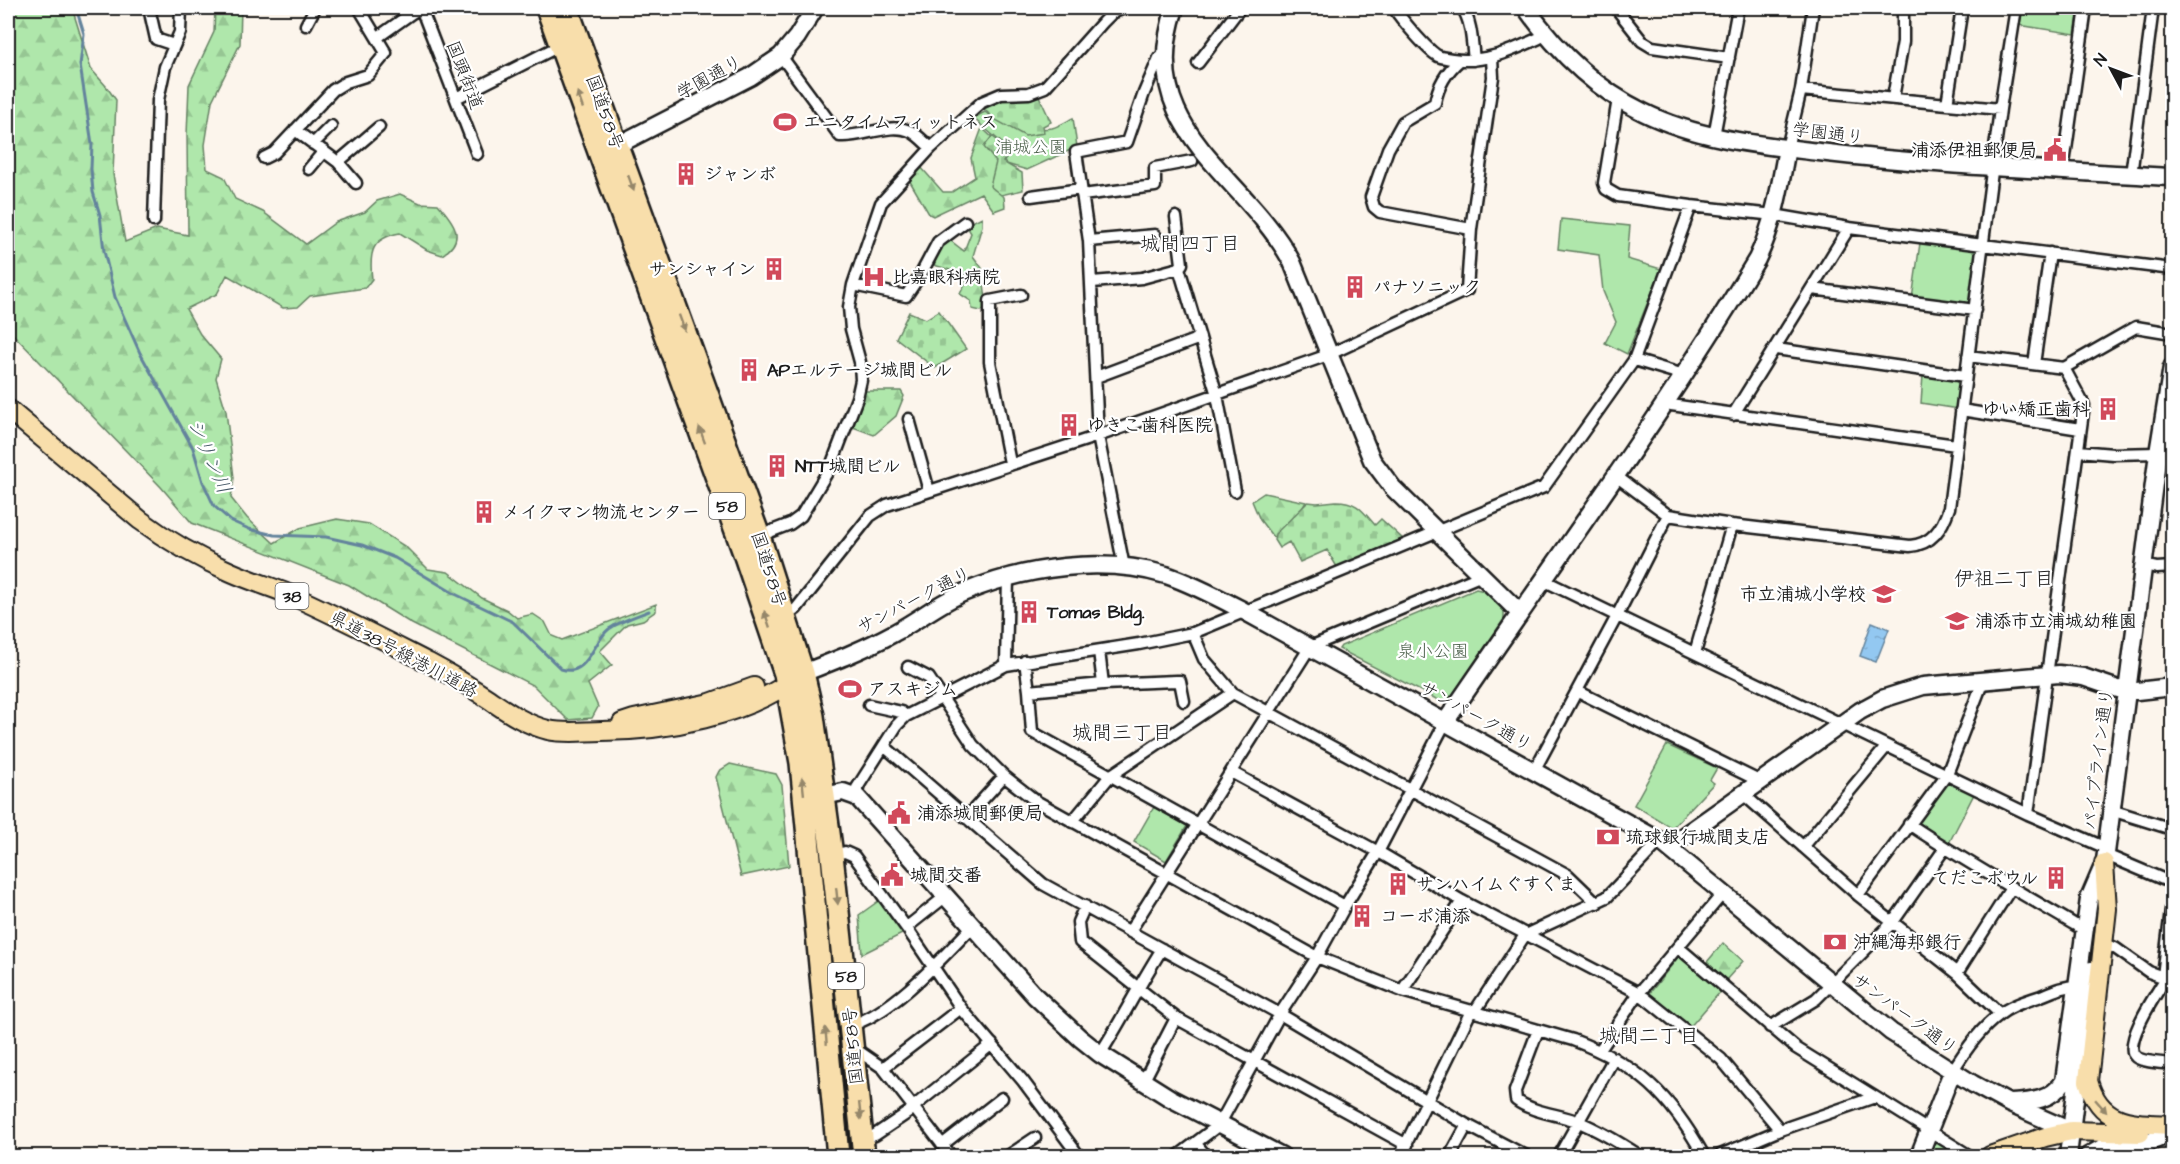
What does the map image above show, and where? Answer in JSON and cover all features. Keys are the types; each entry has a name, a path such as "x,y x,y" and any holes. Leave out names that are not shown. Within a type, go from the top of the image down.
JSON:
{"highway":[{"name":"国道58号","path":"556,9 653,271 759,536 784,617 801,763 838,1156"},
{"name":"国道58号","path":"653,271 744,553 792,677 813,716 832,855 863,1148"}],"main road":[{"name":"県道38号線港川道路","path":"8,410 162,536 229,572 286,594 412,654 457,678 526,723 559,732 601,731 634,719 710,703 792,677"},
{"path":"2106,856 2107,909 2088,1073 2090,1088 2100,1106 2118,1120 2170,1132"},
{"path":"1990,1156 2055,1134 2071,1131 2170,1132"}],"street":[{"path":"149,8 156,39 174,45"},
{"path":"154,221 158,100 165,67 180,32 181,8"},
{"path":"306,25 315,8"},
{"path":"264,158 274,153 333,90 346,82 368,75 386,53 358,8"},
{"path":"378,37 420,8"},
{"name":"国頭街道","path":"420,8 477,154"},
{"name":"学園通り","path":"609,150 750,78 781,56 815,8"},
{"path":"759,536 790,524 801,516 831,466 857,398 861,380 860,362 849,307 853,285 881,203 931,148 989,98 1001,94 1038,91 1045,87 1112,13 1124,8"},
{"path":"1175,8 1166,44 1166,69 1170,92 1178,115 1189,135 1204,154 1282,244 1292,262 1372,460 1393,488 1520,613"},
{"path":"1198,63 1240,8"},
{"path":"1394,8 1438,56 1460,60 1492,58 1546,35"},
{"path":"1462,8 1466,12 1474,60"},
{"name":"学園通り","path":"1526,8 1546,35 1594,82 1618,99 1672,124 1714,136 1787,148 1881,159 2172,177"},
{"path":"1616,8 1642,41 1652,47 1729,58"},
{"path":"1714,136 1738,8"},
{"path":"1178,1156 1219,1125 1280,1014 1317,957 1378,852 1446,721 1684,375 1757,259 1774,215 1801,90 1813,8"},
{"path":"1893,98 1903,42 1903,8"},
{"path":"1947,104 1962,8"},
{"path":"1616,476 1668,515 1910,546 1919,545 1936,534 1946,519 1949,508 2000,109 2016,8"},
{"path":"2063,171 2086,8"},
{"path":"2130,175 2153,8"},
{"path":"456,98 570,42"},
{"path":"1124,567 1098,436 1089,241 1076,152 1127,142 1159,58 1166,54"},
{"path":"781,56 840,136 849,137 890,128 904,129 915,133 931,148"},
{"path":"784,617 796,609 870,516 887,505 1098,436 1328,355 1467,290 1472,230 1493,77 1492,58"},
{"path":"1460,60 1451,68 1438,88 1435,103 1403,122 1388,149 1371,197 1374,207 1380,212 1472,230"},
{"path":"1801,90 2000,109"},
{"path":"1618,99 1604,183 1606,189 1618,196 2172,269"},
{"path":"314,144 332,126"},
{"path":"338,162 379,127"},
{"path":"295,130 338,162 356,183"},
{"path":"309,169 324,151"},
{"path":"1031,196 1155,186 1155,168 1192,161"},
{"path":"857,797 857,788 897,725 906,716 1006,665 1099,651 1193,633 1544,487 1634,360 1691,206"},
{"path":"1092,282 1142,278 1179,268 1182,264 1176,217"},
{"path":"853,285 906,296 938,242 965,222"},
{"path":"1733,415 1849,228"},
{"path":"1089,241 1155,235"},
{"path":"2034,364 2050,253"},
{"path":"1179,268 1218,394 1234,491"},
{"path":"1812,289 1974,310"},
{"path":"1010,463 990,362 990,301 1021,295"},
{"path":"1968,356 2064,368 2136,327 2172,333"},
{"path":"1095,377 1200,338"},
{"path":"1776,349 1965,376"},
{"path":"1634,360 1684,375"},
{"path":"2028,814 2084,405 2064,368"},
{"name":"パイプライン通り","path":"2068,1156 2126,690 2163,456 2172,368"},
{"path":"1664,404 1956,444"},
{"path":"1961,410 2080,429"},
{"path":"909,419 929,491"},
{"path":"2078,451 2163,456"},
{"path":"1534,771 1668,515"},
{"path":"1695,653 1732,525"},
{"path":"2144,566 2172,567"},
{"name":"サンパーク通り","path":"792,677 850,654 896,632 964,592 1008,578 1065,568 1124,567 1166,575 1205,591 1244,611 1446,721 1664,844 1891,1032 1952,1072 2010,1104 2071,1131"},
{"path":"1130,931 1164,873 1198,824 1310,647 1482,575"},
{"path":"1006,665 1008,578"},
{"path":"1543,580 1947,774 2106,856 2172,883"},
{"path":"1193,633 1204,659 1233,693 1568,875 1597,903"},
{"path":"1099,651 1102,684"},
{"path":"1024,662 1032,732 1345,906"},
{"path":"908,667 929,678 973,745 1004,776 1036,801 1317,957 1402,991 1600,1050 1654,1086 1668,1100 1704,1156"},
{"path":"1400,1156 1471,1011 1477,1008 1525,935 1597,903 1616,890 1664,844 1742,794 1860,711 1907,690 1923,686 2047,675 2071,675 2126,690 2172,687"},
{"path":"1029,691 1102,684 1180,681 1184,701"},
{"path":"1858,895 1947,774 1983,681"},
{"path":"1577,691 1759,781"},
{"path":"1072,822 1110,776 1233,693"},
{"path":"869,705 901,712 906,716"},
{"path":"884,746 1043,884 1280,1014 1427,1100 1506,1152 1526,1156"},
{"path":"1803,847 1887,746"},
{"path":"1231,772 1378,852 1462,901 1639,993 1721,1059 1780,1130"},
{"path":"966,818 1004,776"},
{"path":"824,796 843,792 857,797 1035,996 1100,1054 1143,1082 1219,1125 1282,1156"},
{"path":"1742,794 1858,895 1957,973 2000,1014"},
{"path":"2112,810 2172,830"},
{"path":"1910,824 2011,888 2077,926 2085,927"},
{"path":"1770,1027 1809,1004 1893,922 1945,848"},
{"path":"832,855 845,852 854,856 907,927 961,1008 1056,1123 1078,1156"},
{"path":"2010,1104 2040,1100 2064,1081 2089,899 2106,856"},
{"path":"1957,973 2011,888"},
{"path":"1600,1050 1639,993 1724,892"},
{"path":"907,927 946,896"},
{"path":"1402,991 1462,901"},
{"path":"2172,902 2167,978 2146,1011 2131,1047 2133,1054 2139,1059 2172,1064"},
{"path":"1085,906 1078,922 1080,942 1176,1018 1407,1144"},
{"path":"851,1025 866,1021 880,1012 934,967 973,926"},
{"path":"2103,943 2115,948 2148,972 2167,978"},
{"path":"1678,947 1796,1048 1970,1156"},
{"path":"1100,1054 1162,949"},
{"path":"1919,1156 1952,1072 1977,1038 2000,1014 2011,1008 2056,990 2077,986"},
{"path":"883,1068 961,1008"},
{"path":"1143,1082 1176,1018"},
{"path":"1538,1030 1514,1096 1516,1100 1525,1106 1578,1122 1610,1137 1640,1156"},
{"path":"863,1148 875,1135 909,1112 992,1044"},
{"path":"853,1047 883,1068 951,1156"},
{"path":"1559,1156 1614,1058"},
{"path":"1718,1156 1780,1130 1875,1097"},
{"path":"942,1145 1002,1098"},
{"path":"1450,1156 1467,1125"},
{"path":"2088,1156 2109,1144 2150,1142 2170,1132"},
{"path":"1008,1156 1035,1138"},
{"path":"1196,1144 1206,1156"}],"green space":[{"path":"8,8 77,8 73,11 91,69 116,100 113,174 125,242 157,229 188,235 189,85 214,32 215,8 241,8 240,44 212,101 205,145 207,169 224,177 235,199 263,212 306,244 336,222 365,212 377,201 400,194 420,203 438,204 444,210 453,223 456,236 450,249 442,255 427,250 400,233 390,235 374,248 371,262 372,279 365,288 310,296 298,307 283,308 227,275 217,294 186,309 200,334 221,359 216,378 226,411 234,478 231,498 247,518 274,543 300,528 337,519 369,524 406,547 428,569 448,572 482,598 507,610 517,618 533,614 545,622 552,636 562,640 656,604 656,611 643,620 627,624 600,651 612,665 588,684 598,707 592,718 568,720 534,686 412,624 349,585 192,523 161,487 8,329"},
{"path":"2021,8 2079,8 2075,34 2018,25"},
{"path":"1039,96 1051,122 1043,126 1044,133 1025,136 994,119 984,109 1006,97"},
{"name":"浦城公園","path":"985,112 998,120 1016,126 1044,129 1060,125 1073,118 1077,147 1027,170 1003,163 1011,151 973,118"},
{"path":"982,128 998,143 994,185 1004,197 1005,207 994,211 981,193 933,216 929,214 908,178 920,166 943,192 952,192 975,177 971,158"},
{"path":"992,136 1010,151 1003,162 1022,173 1023,190 1001,195 990,186 996,162 984,147"},
{"path":"982,217 982,226 973,256 982,268 987,307 981,311 972,309 971,301 960,294 966,282 966,275 934,265 941,244 947,238 964,251 971,233 966,225"},
{"path":"1561,219 1630,226 1627,259 1661,269 1627,354 1605,343 1616,322 1603,291 1599,255 1558,249"},
{"path":"1920,243 1975,249 1979,254 1972,302 1967,306 1912,299"},
{"path":"939,311 966,349 935,368 896,338 909,312 926,319"},
{"path":"1923,375 1955,380 1961,386 1958,409 1921,403"},
{"path":"865,391 901,391 904,396 896,416 874,435 853,427"},
{"path":"1264,493 1306,502 1288,532 1273,537 1260,520 1252,501"},
{"path":"1336,501 1354,505 1375,525 1381,519 1403,539 1337,567 1327,550 1300,562 1289,542 1279,548 1274,540 1275,534 1308,502"},
{"name":"泉小公園","path":"1476,589 1484,591 1504,610 1504,619 1449,700 1440,701 1339,649 1341,646"},
{"path":"1667,745 1717,768 1710,780 1714,783 1672,828 1634,805"},
{"path":"730,764 776,774 782,785 789,866 741,876 716,777 719,771"},
{"path":"1951,783 1974,794 1947,847 1920,828 1919,822 1945,786"},
{"path":"1154,807 1187,826 1166,861 1134,842"},
{"path":"880,900 906,932 862,954 859,915"},
{"path":"1723,943 1743,961 1726,980 1707,962"},
{"path":"1679,956 1721,991 1689,1028 1649,994"},
{"path":"1936,1140 1960,1156 1928,1156"}],"water":[{"path":"1872,622 1889,629 1876,662 1860,656"}],"waterway":[{"name":"シリン川","path":"76,8 84,34 80,65 92,144 93,192 100,215 104,251 115,297 140,353 193,448 203,482 214,506 231,521 249,529 274,535 326,537 362,545 395,558 455,594 513,622 561,669 578,668 609,629 649,611"}],"place":[{"name":"エニタイムフィットネス","path":"785,122"},
{"name":"浦添伊祖郵便局","path":"2055,150"},
{"name":"ジャンボ","path":"686,174"},
{"name":"サンシャイン","path":"774,269"},
{"name":"比嘉眼科病院","path":"874,277"},
{"name":"パナソニック","path":"1355,287"},
{"name":"APエルテージ城間ビル","path":"749,370"},
{"name":"ゆい矯正歯科","path":"2108,409"},
{"name":"ゆきこ歯科医院","path":"1069,425"},
{"name":"NTT城間ビル","path":"777,466"},
{"name":"メイクマン物流センター","path":"484,512"},
{"name":"市立浦城小学校","path":"1884,594"},
{"name":"Tomas Bldg.","path":"1029,612"},
{"name":"浦添市立浦城幼稚園","path":"1957,621"},
{"name":"アスキジム","path":"850,689"},
{"name":"浦添城間郵便局","path":"899,813"},
{"name":"琉球銀行城間支店","path":"1608,837"},
{"name":"城間交番","path":"892,875"},
{"name":"てだこボウル","path":"2056,878"},
{"name":"サンハイムぐすくま","path":"1398,884"},
{"name":"コーポ浦添","path":"1362,916"},
{"name":"沖縄海邦銀行","path":"1835,942"}],"district":[{"name":"城間四丁目","path":"1190,243"},
{"name":"伊祖二丁目","path":"2004,578"},
{"name":"城間三丁目","path":"1122,732"},
{"name":"城間二丁目","path":"1649,1035"}]}
